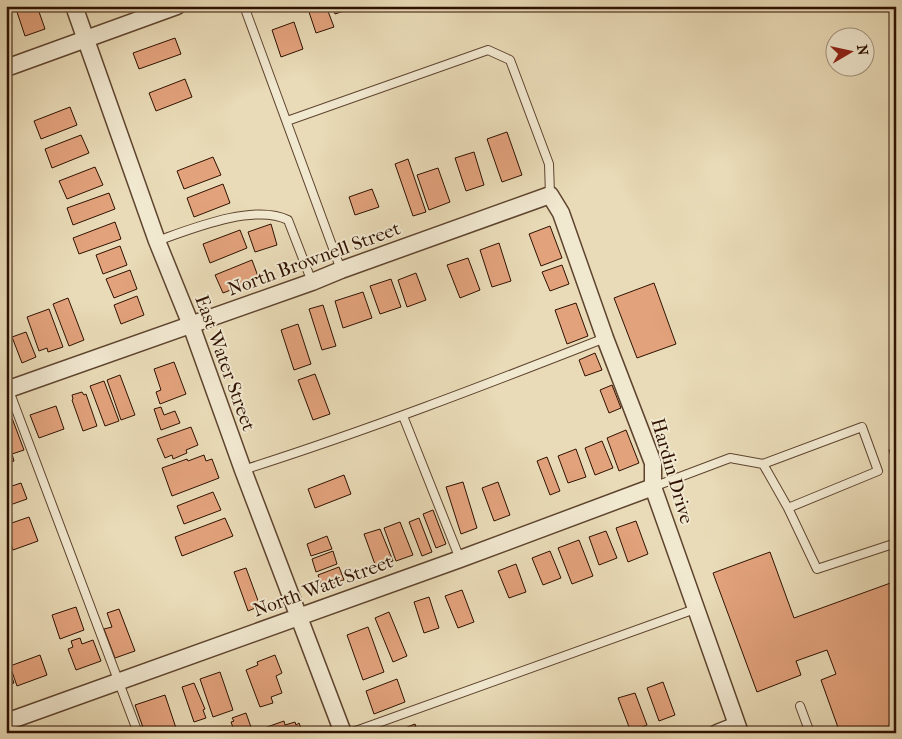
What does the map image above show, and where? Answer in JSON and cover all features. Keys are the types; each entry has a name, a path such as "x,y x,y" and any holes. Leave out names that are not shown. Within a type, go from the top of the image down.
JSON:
{"street":[{"name":"East Water Street","path":"74,6 157,241 191,325 243,470 343,733"},
{"path":"6,68 178,6"},
{"name":"North Brownell Street","path":"7,387 191,325 550,196"},
{"name":"Hardin Drive","path":"550,196 561,213 605,338 653,463 653,486 739,729"},
{"name":"North Watt Street","path":"6,722 460,559 653,486"},
{"path":"717,733 739,729"}],"lane":[{"path":"244,6 341,270"},
{"path":"287,121 488,50 510,60 549,164 550,196"},
{"path":"157,241 198,226 242,215 279,215 288,220 312,282"},
{"path":"243,470 334,441 403,416 605,338"},
{"path":"7,387 138,733"},
{"path":"403,416 460,559"},
{"path":"653,486 730,458 763,464 862,427 878,470 788,508"},
{"path":"763,464 788,508 817,569 896,543"},
{"path":"350,733 695,609"},
{"path":"800,706 810,733"}],"building":[{"path":"15,6 37,6 45,29 25,36"},
{"path":"307,6 326,6 334,27 316,33"},
{"path":"332,6 352,6 353,8 335,14"},
{"path":"294,22 303,49 281,57 272,30"},
{"path":"175,38 181,54 139,69 133,53"},
{"path":"185,79 192,97 156,111 149,93"},
{"path":"70,107 77,125 41,139 34,121"},
{"path":"507,132 522,175 502,182 487,139"},
{"path":"81,135 89,153 52,168 45,149"},
{"path":"474,152 484,185 466,191 455,158"},
{"path":"213,157 221,175 184,189 177,171"},
{"path":"408,159 426,212 413,216 395,164"},
{"path":"95,167 103,185 67,199 59,181"},
{"path":"438,168 450,202 429,210 417,175"},
{"path":"223,184 230,203 194,217 187,198"},
{"path":"372,189 379,207 355,215 349,197"},
{"path":"109,193 115,209 73,225 67,208"},
{"path":"115,222 121,239 79,254 73,238"},
{"path":"271,224 277,245 255,252 248,232"},
{"path":"550,226 562,258 541,266 529,234"},
{"path":"240,230 247,248 210,263 203,244"},
{"path":"499,243 511,281 492,287 480,250"},
{"path":"120,246 127,265 103,274 96,255"},
{"path":"468,258 480,290 460,298 447,265"},
{"path":"252,260 259,279 223,293 215,275"},
{"path":"562,265 569,284 550,291 542,272"},
{"path":"130,270 137,289 114,298 106,279"},
{"path":"416,273 426,300 407,307 398,280"},
{"path":"391,279 401,307 380,314 370,286"},
{"path":"654,283 676,344 637,358 614,298"},
{"path":"363,292 372,318 343,328 335,301"},
{"path":"137,296 144,315 121,324 114,305"},
{"path":"68,298 84,340 69,346 53,304"},
{"path":"576,303 588,336 567,344 555,310"},
{"path":"323,305 336,346 322,350 309,309"},
{"path":"49,309 63,347 48,352 47,348 39,351 27,317"},
{"path":"298,324 311,364 294,370 281,330"},
{"path":"26,332 36,357 22,363 12,337"},
{"path":"595,353 602,370 585,376 579,360"},
{"path":"174,362 186,394 160,404 156,392 161,390 154,369"},
{"path":"315,374 330,414 313,420 298,380"},
{"path":"120,375 135,415 121,420 107,380"},
{"path":"104,381 119,421 105,426 90,386"},
{"path":"612,385 621,408 609,413 600,390"},
{"path":"82,392 84,395 86,394 97,426 83,431 72,400 72,395"},
{"path":"56,406 64,429 39,438 30,415"},
{"path":"161,407 164,415 175,411 180,423 161,430 154,409"},
{"path":"8,414 10,419 12,418 24,450 12,454 14,461 6,464 6,415"},
{"path":"191,427 198,445 186,450 187,453 173,459 172,455 165,458 157,439"},
{"path":"626,430 639,463 619,471 607,438"},
{"path":"602,441 613,468 595,475 585,448"},
{"path":"896,448 896,465 894,465 889,450"},
{"path":"576,449 586,477 568,483 558,456"},
{"path":"204,455 206,461 212,459 219,478 172,496 162,468"},
{"path":"547,457 560,491 550,495 537,461"},
{"path":"344,475 351,494 315,508 308,489"},
{"path":"463,482 477,528 461,534 446,487"},
{"path":"498,482 510,515 494,521 482,488"},
{"path":"21,483 27,499 7,506 6,488"},
{"path":"213,492 221,510 184,524 177,506"},
{"path":"433,510 446,544 436,548 423,514"},
{"path":"29,517 38,541 13,550 6,525"},
{"path":"225,518 233,536 182,556 175,537"},
{"path":"419,518 432,552 422,556 409,522"},
{"path":"636,521 648,554 628,562 616,528"},
{"path":"400,522 413,555 396,561 384,528"},
{"path":"380,529 393,561 376,567 364,534"},
{"path":"606,531 617,558 599,565 589,537"},
{"path":"327,536 332,549 311,556 307,544"},
{"path":"579,540 593,576 572,584 558,548"},
{"path":"333,551 337,564 316,572 312,559"},
{"path":"550,551 561,578 543,585 532,558"},
{"path":"770,552 794,618 896,581 896,731 890,733 840,733 821,680 836,674 827,650 796,661 801,675 757,692 713,573"},
{"path":"516,564 526,592 509,598 498,571"},
{"path":"339,567 344,580 322,587 318,575"},
{"path":"246,568 260,606 248,611 234,572"},
{"path":"462,590 474,622 458,628 445,596"},
{"path":"429,597 439,628 424,633 414,602"},
{"path":"76,607 84,630 60,639 52,615"},
{"path":"119,609 135,651 115,658 104,629 112,627 107,613"},
{"path":"389,612 407,656 393,662 375,618"},
{"path":"368,627 384,672 363,680 347,635"},
{"path":"80,638 82,644 93,640 101,661 76,670 68,649 73,647 71,641"},
{"path":"40,655 47,675 17,686 10,666"},
{"path":"275,655 282,673 276,676 282,693 271,697 273,703 260,707 246,670 258,665 257,662"},
{"path":"9,669 14,683 6,686 6,670"},
{"path":"220,672 233,710 213,717 200,679"},
{"path":"397,679 405,702 374,714 366,691"},
{"path":"663,682 675,715 659,721 647,688"},
{"path":"194,683 205,709 203,710 206,718 194,722 182,687"},
{"path":"635,693 647,725 631,732 618,698"},
{"path":"165,695 176,728 162,733 145,733 135,705"},
{"path":"246,713 252,730 235,733 231,722 234,721 232,718"},
{"path":"284,721 285,725 295,722 296,725 299,723 303,733 261,733 268,730 267,727"},
{"path":"415,724 418,733 392,733"}]}
